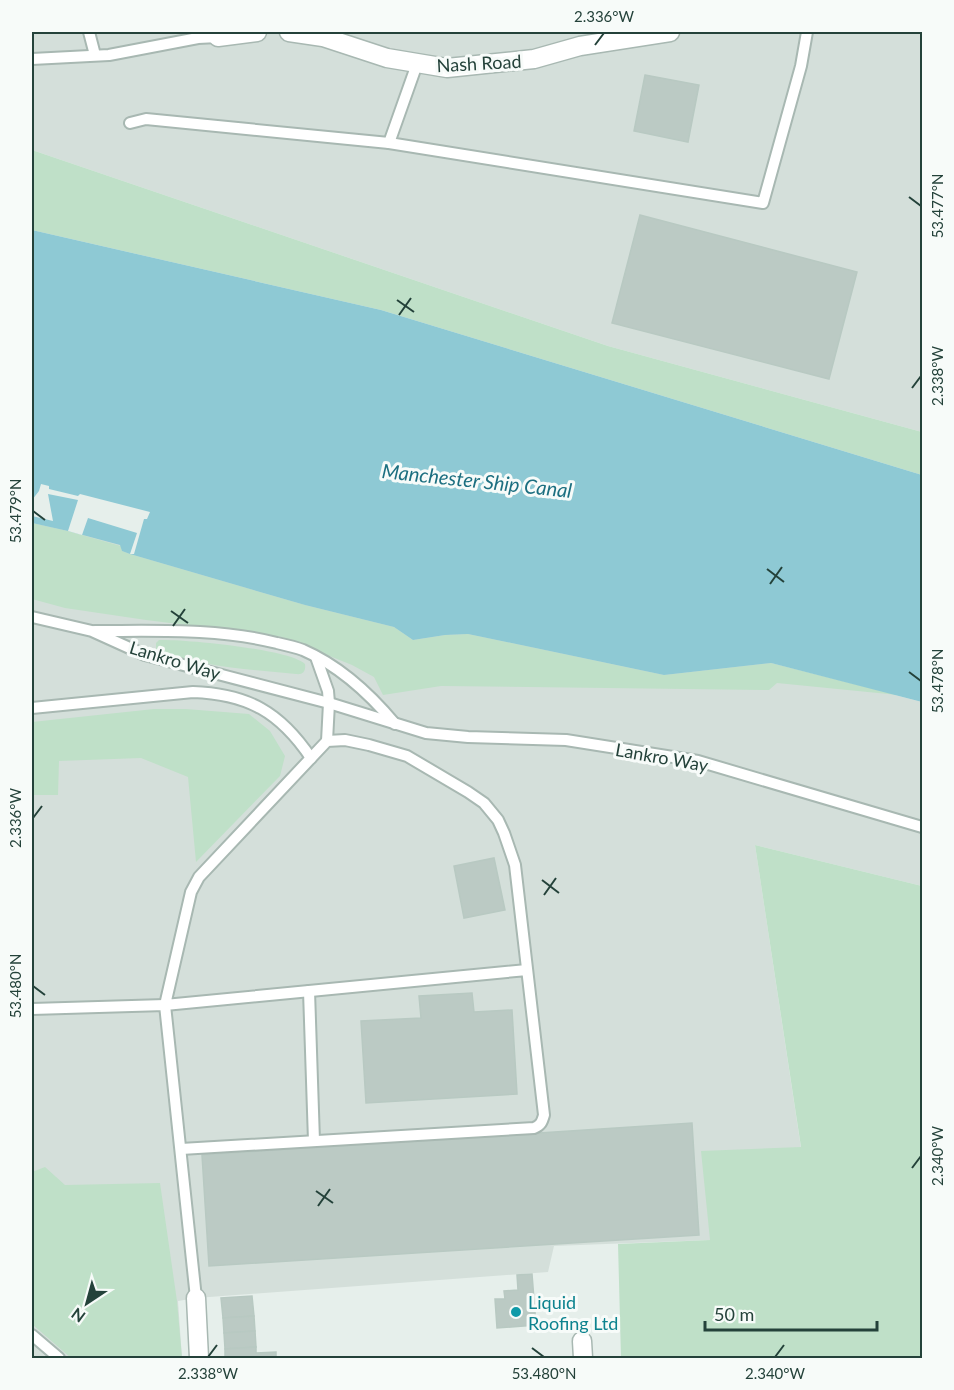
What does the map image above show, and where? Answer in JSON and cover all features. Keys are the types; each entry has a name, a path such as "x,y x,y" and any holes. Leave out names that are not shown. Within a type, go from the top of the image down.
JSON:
{"street":[{"path":"218,37 257,32"},
{"name":"Nash Road","path":"289,32 322,37 387,58 447,68 534,59 580,39 670,32"},
{"path":"196,1298 199,1359"}],"lane":[{"path":"89,32 95,56"},
{"path":"130,123 146,119 389,144 764,203 801,66 807,32"},
{"path":"32,59 109,55 198,38 218,37"},
{"path":"389,144 417,64"},
{"name":"Lankro Way","path":"32,616 92,631 145,655 329,703 426,733 468,737 566,740 698,761 922,827"},
{"name":"Lankro Way","path":"92,631 220,633 257,638 301,649 347,676 364,690 396,724"},
{"path":"316,657 329,703 327,741"},
{"path":"32,708 193,692 213,693 234,697 271,714 300,741 310,758"},
{"path":"181,1149 539,1126 544,1115 515,865 498,820 484,803 407,756 345,740 327,741 195,883 165,1005 196,1298"},
{"path":"32,1009 165,1005 527,970"},
{"path":"309,992 314,1141"},
{"path":"32,1335 59,1359"}],"shaded area":[{"path":"32,32 922,32 922,432 608,346 32,150"},
{"path":"32,523 771,663 922,702 922,886 755,845 801,1148 710,1240 554,1246 548,1272 178,1301 182,1358 32,1358"}],"green space":[{"path":"32,150 608,346 922,432 922,475 381,310 32,230"},
{"path":"32,523 121,546 122,551 130,554 305,605 394,627 413,640 468,634 664,675 771,663 898,695 777,683 769,690 441,686 383,695 374,677 352,665 282,637 65,608 32,599"},
{"path":"159,640 212,643 259,650 295,659 305,664 305,669 304,672 296,674 192,661 158,652 156,643"},
{"path":"154,709 249,714 270,731 285,756 280,776 196,862 188,777 141,758 59,761 58,795 32,795 32,722"},
{"path":"755,845 922,886 922,1358 621,1358 618,1244 710,1240 701,1151 801,1147"},
{"path":"45,1167 65,1185 160,1183 177,1301 182,1358 71,1358 32,1324 32,1172"}],"water":[{"name":"Manchester Ship Canal","path":"32,230 381,310 922,475 922,702 771,663 664,675 468,634 413,640 394,627 305,605 130,554 122,551 120,545 32,523"}],"pier":[{"path":"41,484 49,486 49,489 78,496 80,494 150,512 147,519 144,519 134,554 130,554 137,533 88,518 82,535 68,531 78,500 48,494 53,521 32,516 32,500"}],"building":[{"path":"645,75 699,85 688,142 634,131"},
{"path":"640,215 857,272 829,379 612,323"},
{"path":"494,858 505,910 464,918 454,866"},
{"path":"472,993 474,1012 512,1010 517,1094 366,1103 361,1021 421,1018 419,996"},
{"path":"692,1123 699,1235 209,1266 202,1155"},
{"name":"Liquid Roofing Ltd","path":"532,1274 536,1325 497,1328 495,1299 505,1299 504,1291 518,1290 517,1275"},
{"path":"252,1296 254,1316 223,1318 221,1298"},
{"path":"254,1316 255,1331 224,1333 223,1318"},
{"path":"255,1331 256,1347 225,1349 224,1333"},
{"path":"256,1347 256,1353 276,1352 276,1358 225,1358 225,1349"}],"place":[{"name":"Liquid Roofing Ltd","path":"516,1312"}]}
